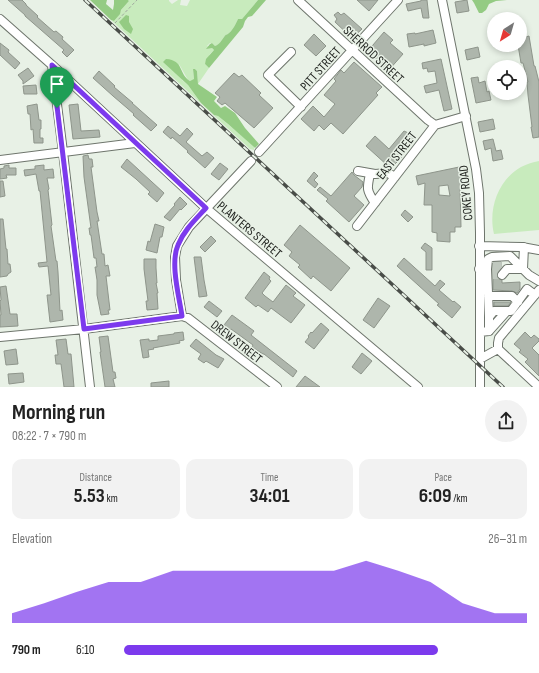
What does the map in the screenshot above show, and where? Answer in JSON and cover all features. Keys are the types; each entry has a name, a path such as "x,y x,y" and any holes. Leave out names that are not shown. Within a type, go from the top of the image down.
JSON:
{"street":[{"name":"SHERROD STREET","path":"298,0 352,51 435,125"},
{"name":"PITT STREET","path":"259,152 398,0"},
{"name":"COKEY ROAD","path":"442,0 478,180 479,246 495,269 480,332 480,387"},
{"name":"PLANTERS STREET","path":"0,19 52,65 206,208 418,387"},
{"path":"291,52 268,75 301,107"},
{"path":"52,65 90,387"},
{"path":"435,125 466,116"},
{"name":"EAST STREET","path":"357,226 435,125"},
{"path":"0,160 135,143"},
{"path":"0,338 182,316 176,280 175,257 177,246 189,227 251,161"},
{"path":"358,171 370,174 388,173 395,177"},
{"path":"370,174 368,191 375,203"},
{"path":"479,246 524,247 539,250"},
{"path":"489,317 494,311 511,312 527,289 524,247"},
{"path":"526,272 495,269 488,259 492,257 510,256 526,272 539,280"},
{"path":"489,331 488,296 495,269"},
{"path":"527,289 537,292 500,338 498,350 539,387"},
{"path":"488,296 512,296 518,302"},
{"path":"480,332 489,331 506,312"},
{"name":"DREW STREET","path":"182,316 188,318 277,387"},
{"path":"480,359 498,350"}],"path":[{"path":"115,23 136,0"}],"green space":[{"path":"90,0 107,0 106,4 113,10 114,0 129,1 114,21 111,20"},
{"path":"128,0 169,0 172,4 178,0 181,0 180,5 187,6 190,0 258,0 242,19 238,19 232,30 219,43 215,46 210,43 207,46 214,50 210,54 205,64 209,68 198,84 197,71 193,69 194,80 188,80 179,64 182,80 188,85 201,103 214,115 218,116 241,135 254,147 254,150 250,149 111,20 115,20 129,1"},
{"path":"258,0 266,0 252,16 248,17 243,27 209,68 205,64 206,59 214,50 212,48 206,49 212,43 215,46 219,43 232,30 238,19 242,19"},
{"path":"472,0 507,0 496,1 489,4 486,10 479,13"},
{"path":"126,15 129,16 129,22 133,29 131,34 124,29 119,22"},
{"path":"166,59 176,62 184,75 190,81 194,79 193,69 195,69 197,71 198,84 217,97 214,101 221,108 225,106 235,113 245,128 259,144 255,148 228,124 218,116 214,115 201,103 188,85 163,62"},
{"path":"539,161 539,230 494,234 492,215 501,187 506,179 521,167"}],"building":[{"path":"8,0 22,0 38,16 37,17 54,32 56,31 63,37 62,39 74,50 67,57 62,52 64,50"},
{"path":"357,0 378,0 369,11"},
{"path":"427,0 429,18 423,18 421,8 408,11 406,4"},
{"path":"467,0 469,11 457,13 455,2"},
{"path":"338,12 341,15 344,13 362,29 352,38 335,22 337,19 334,15"},
{"path":"433,30 436,43 424,46 424,44 409,47 407,34 415,34"},
{"path":"384,32 393,40 390,43 403,54 388,71 379,63 380,62 367,52"},
{"path":"314,34 326,46 316,56 304,45"},
{"path":"529,36 534,66 539,82 539,137 533,138 527,82 527,60 520,60 519,52 527,52 527,37"},
{"path":"0,43 9,50 8,52 20,63 15,69 0,55"},
{"path":"478,47 480,57 467,60 465,50"},
{"path":"441,59 452,109 444,111 439,90 426,93 424,86 437,83 435,71 428,72 427,68 423,69 422,63"},
{"path":"354,62 382,87 376,93 378,95 343,134 331,123 324,130 319,125 314,131 301,119 313,106 324,117 335,104 324,95 336,81 334,79 341,70 344,73"},
{"path":"28,68 34,76 23,84 23,81 18,75"},
{"path":"99,71 115,86 114,87 157,125 151,131 93,78"},
{"path":"234,73 239,77 242,75 261,93 259,95 273,108 254,128 225,103 222,105 217,101 220,97 215,93"},
{"path":"478,77 479,83 485,81 487,100 491,100 476,103 471,78"},
{"path":"36,85 37,94 24,94 23,86"},
{"path":"37,104 39,120 41,120 40,138 43,138 43,143 34,143 30,114 28,114 27,106"},
{"path":"78,104 81,131 99,130 100,137 73,139 69,105"},
{"path":"493,119 495,129 480,132 478,122"},
{"path":"168,126 180,136 187,128 193,134 186,142 202,156 207,152 214,158 205,168 172,137 171,139 163,132"},
{"path":"404,131 415,136 400,159 393,166 390,164 388,166 366,146 375,136 389,149"},
{"path":"493,139 496,151 501,150 503,159 493,161 491,148 485,150 483,141"},
{"path":"88,155 89,159 92,159 93,167 91,167 102,254 104,254 105,266 108,265 110,276 106,276 110,310 108,310 109,314 101,315 97,295 95,267 97,267 96,258 94,258 90,235 89,228 91,228 84,177 83,156"},
{"path":"127,159 164,193 157,202 148,194 150,192 121,167"},
{"path":"220,163 228,169 219,180 211,174"},
{"path":"9,165 9,168 16,168 16,175 6,175 7,178 0,179 0,169"},
{"path":"44,165 44,170 53,169 54,178 47,178 51,226 57,261 60,311 62,310 63,320 50,322 47,295 51,295 48,266 39,267 38,263 47,262 40,191 36,174 25,176 24,170 35,169 35,166"},
{"path":"464,166 466,177 462,178 463,185 460,185 461,227 455,227 455,232 450,232 450,242 437,241 437,233 432,232 432,205 424,205 425,183 418,185 416,176","holes":["448,185 450,196 439,195 439,186"]},
{"path":"314,172 318,176 314,180 318,184 315,188 307,181"},
{"path":"352,172 363,182 362,187 354,196 364,205 349,222 326,201 328,199 317,190 320,187 331,196"},
{"path":"0,181 3,181 5,196 0,197"},
{"path":"180,197 187,204 181,210 180,209 170,221 164,217"},
{"path":"405,210 413,217 408,222 401,215"},
{"path":"0,219 3,219 8,264 10,264 11,272 7,276 0,277"},
{"path":"155,224 164,227 162,237 160,237 157,253 146,250"},
{"path":"300,225 350,268 331,291 313,276 311,279 298,267 300,265 289,256 292,252 284,245"},
{"path":"211,236 216,241 205,252 200,247"},
{"path":"425,243 432,248 432,270 426,270 426,252 421,248"},
{"path":"194,257 201,257 207,296 199,297"},
{"path":"404,258 435,286 440,280 445,284 439,290 461,307 452,318 437,305 439,304 397,266"},
{"path":"144,259 156,259 158,309 147,310 146,301 148,301"},
{"path":"501,262 501,267 497,277 502,280 502,283 520,282 520,289 517,293 512,291 493,290 493,263"},
{"path":"264,272 270,277 269,279 271,281 262,293 265,296 273,302 286,285 296,293 293,296 305,305 291,323 271,308 268,312 258,305 256,307 245,298"},
{"path":"6,286 10,314 17,314 18,326 0,327 0,287"},
{"path":"378,298 390,306 374,328 363,320"},
{"path":"209,301 222,311 217,317 204,307"},
{"path":"494,302 511,302 508,306 494,306"},
{"path":"232,315 254,331 251,335 297,371 293,377 264,354 252,347 253,345 231,329 227,335 220,330"},
{"path":"321,323 329,330 314,349 305,342 311,332 312,333"},
{"path":"183,332 184,340 179,341 180,343 148,350 149,357 143,358 140,340 158,340 158,336"},
{"path":"525,332 531,338 534,335 539,339 539,341 532,348 539,355 539,376 525,362 528,359 519,352 521,350 514,344"},
{"path":"108,336 113,372 115,372 116,378 113,379 115,387 105,387 100,352 99,337"},
{"path":"66,339 68,354 71,354 74,387 64,387 61,364 56,364 55,355 58,355 56,340"},
{"path":"196,339 216,355 224,359 218,368 206,361 204,363 198,359 201,354 190,346"},
{"path":"16,349 18,364 6,365 4,351"},
{"path":"362,353 372,361 361,374 352,367"},
{"path":"23,373 24,382 9,384 8,374"},
{"path":"305,376 320,387 296,387"},
{"path":"169,381 169,387 151,387 151,383"}],"tunnel":[{"path":"493,263 501,263"},
{"path":"493,269 501,269"},
{"path":"493,275 502,275"}],"railway":[{"path":"85,0 503,387"}],"route":[{"path":"52,65 206,208 182,236 177,246 175,257 176,280 182,316 84,329 57,108 52,65"}]}
